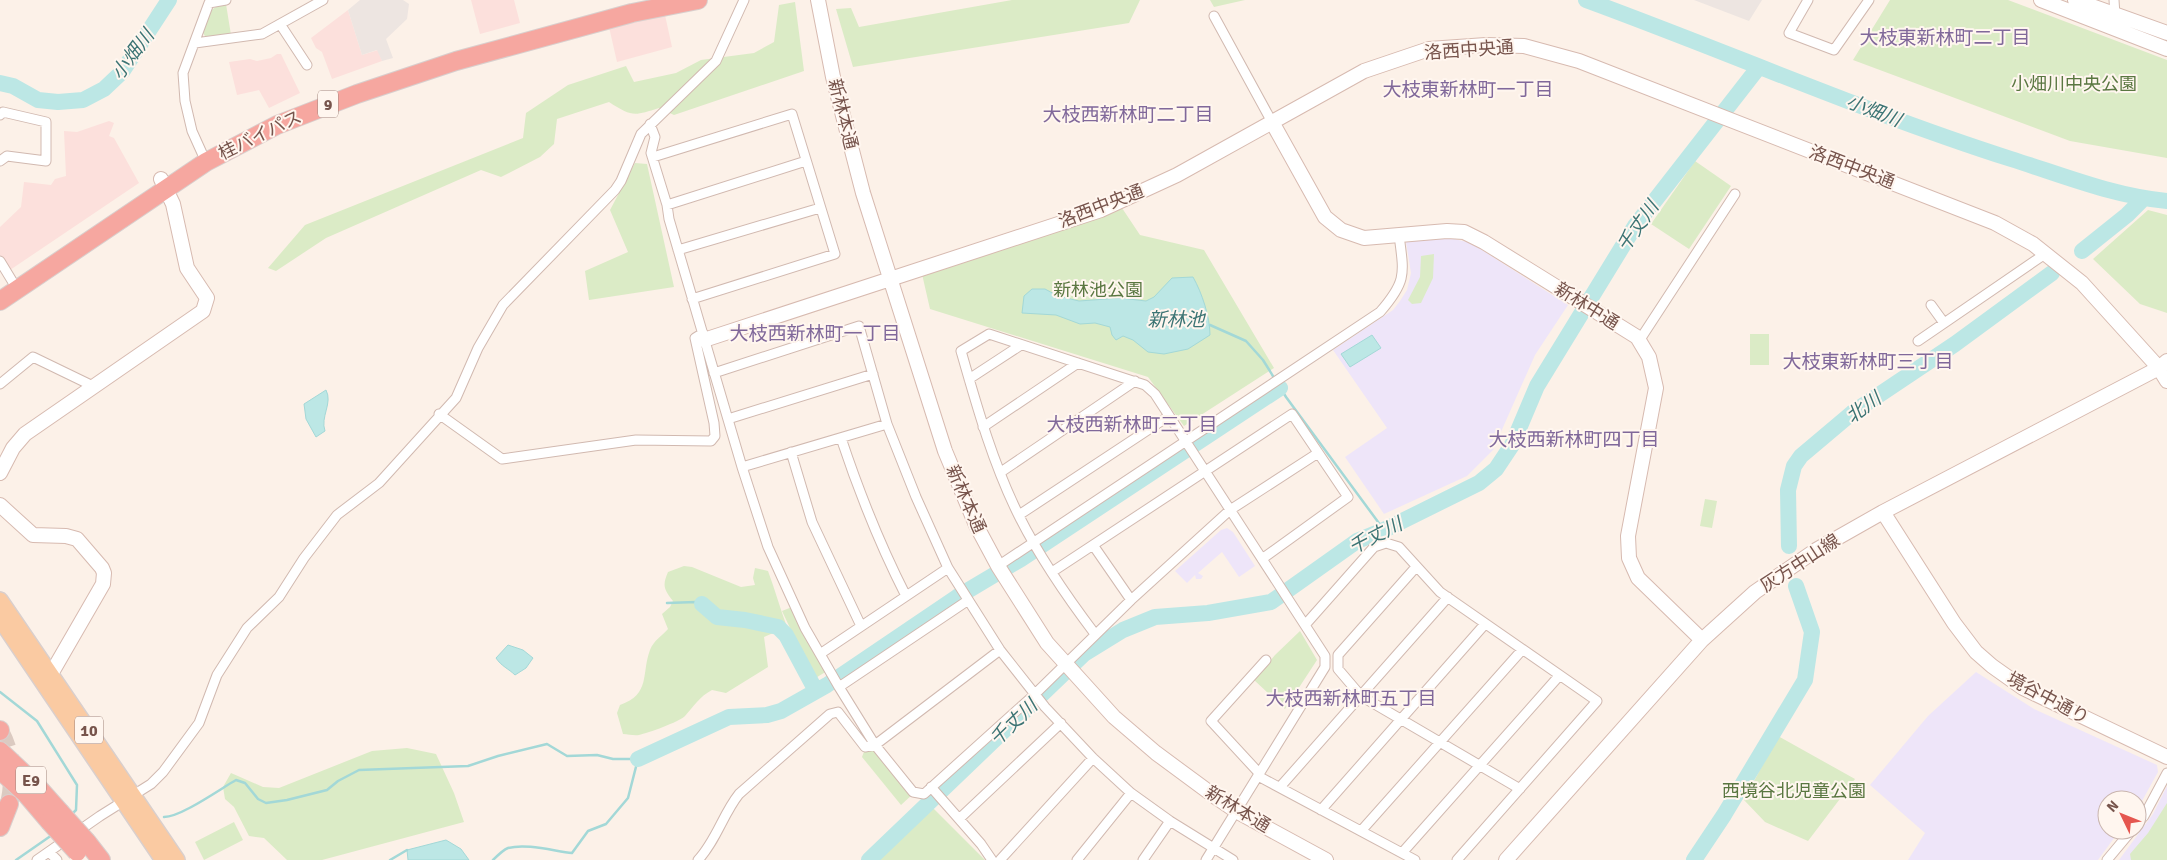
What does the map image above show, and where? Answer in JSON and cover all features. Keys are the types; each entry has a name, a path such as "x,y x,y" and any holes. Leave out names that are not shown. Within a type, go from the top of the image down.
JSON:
{"highway":[{"name":"桂バイパス","path":"0,301 10,286 203,157 272,116 354,84 453,51 559,21 644,0"},
{"name":"桂バイパス","path":"203,157 277,125 357,94 456,61 632,13 698,0"},
{"name":"E9","path":"0,751 35,784 55,816 82,851 101,860"},
{"name":"E9","path":"0,770 26,794 55,816"},
{"path":"0,827 9,804"}],"main road":[{"name":"10","path":"0,600 46,677 127,798 163,860"},
{"name":"10","path":"0,619 46,677"},
{"name":"10","path":"127,798 177,860"}],"street":[{"path":"203,157 192,131 185,101 183,73 209,3 226,0"},
{"path":"195,43 262,34 323,0"},
{"path":"37,860 127,798 151,784 177,755 199,723 217,674 248,628 279,598 304,558 337,515 379,482 439,414 456,398 478,348 503,305 616,190 641,134 716,61 744,0"},
{"name":"新林本通","path":"818,0 847,136 863,193 945,451 976,525 1002,572 1047,643 1114,717 1185,776 1236,811 1326,860"},
{"path":"1808,0 1788,33 1834,50 1869,0"},
{"path":"2041,0 2167,49"},
{"path":"2075,0 2167,33"},
{"path":"2114,0 2115,15"},
{"path":"1214,16 1272,122"},
{"path":"280,24 307,65"},
{"name":"洛西中央通","path":"703,337 891,279 1101,210 1177,175 1364,71 1429,48 1486,45 1524,46 1579,61 1995,223 2033,244 2082,283 2163,364 2167,380"},
{"path":"0,115 3,112 46,122 46,161 7,156 0,161"},
{"path":"653,157 792,114 835,254 692,299"},
{"name":"新林中通","path":"1272,122 1325,217 1341,230 1364,238 1447,231 1464,232 1484,242 1637,338 1649,357 1656,388 1628,536 1629,558 1638,578 1702,640"},
{"path":"650,124 655,137 651,153 678,250 742,467 768,547 805,628 839,688 875,745 914,792 924,794 1034,694 1131,600 1230,510 1318,453"},
{"path":"667,205 806,161"},
{"path":"0,473 14,448 25,434 203,312 208,298 187,268 173,204 164,183"},
{"path":"1639,341 1735,194"},
{"path":"678,250 820,208"},
{"path":"1002,572 1034,542 1380,312 1396,292 1404,273 1399,235"},
{"path":"1918,341 2045,254"},
{"path":"0,262 10,286"},
{"path":"1931,305 1944,323"},
{"path":"714,373 859,326 887,424 916,497 948,568 1000,650 1045,707 1093,758 1131,792 1170,822 1232,860"},
{"path":"1095,634 1040,554 1019,516 983,427 960,351 989,334 1145,385 1155,394 1325,656 1325,667 1206,860"},
{"path":"439,414 502,459 636,440 711,442 715,436 714,423 695,338 703,337"},
{"path":"969,379 1021,345"},
{"path":"0,384 33,357 95,387"},
{"path":"983,427 1078,363"},
{"name":"灰方中山線","path":"1506,860 1702,640 1730,612 1771,580 1816,550 1883,512 2163,364"},
{"path":"728,419 873,374"},
{"path":"1000,472 1135,382"},
{"path":"1052,572 1292,414 1348,497 1262,559"},
{"path":"1019,516 1169,416"},
{"path":"742,467 887,424"},
{"path":"841,438 855,481 887,559 906,596"},
{"path":"792,452 812,522 861,626"},
{"path":"0,505 33,535 66,536 77,539 100,565 104,573 103,584 46,677"},
{"name":"境谷中通り","path":"1883,512 1954,623 1976,652 1992,666 2022,688 2167,757"},
{"path":"1305,626 1374,547 1386,543 1398,546 1416,567 1448,597 1597,701 1457,860"},
{"path":"1093,545 1131,600"},
{"path":"1416,567 1338,655 1338,669 1361,696 1520,788"},
{"path":"820,654 948,568"},
{"path":"1280,787 1448,597"},
{"path":"839,688 967,600"},
{"path":"1321,810 1485,624"},
{"path":"698,860 705,853 730,806 739,794 830,714 838,712 865,747 875,745 1000,650"},
{"path":"1361,831 1522,650"},
{"path":"1266,660 1211,721 1258,774 1415,860"},
{"path":"1402,853 1559,676"},
{"path":"959,819 1061,723"},
{"path":"1000,860 1093,758"},
{"path":"2147,810 2167,773"},
{"path":"931,787 981,844 992,860"},
{"path":"1077,860 1131,792"},
{"path":"1144,860 1170,822"},
{"path":"2107,860 2124,840"},
{"path":"48,852 57,860"}],"shaded area":[{"path":"360,0 403,0 409,4 407,19 386,39 393,58 382,61 377,50 362,55 348,10"},
{"path":"471,0 514,0 520,23 480,34"},
{"path":"1694,0 1762,0 1749,21"},
{"path":"348,10 362,55 378,50 382,61 332,79 322,52 316,48 311,38"},
{"path":"665,15 672,47 617,62 609,27"},
{"path":"281,54 300,93 269,108 259,90 237,95 229,62 250,59 257,61 271,58"},
{"path":"109,121 114,123 109,136 114,138 139,183 10,270 0,255 0,227 21,207 24,182 51,185 55,179 66,176 64,131 77,132"},
{"path":"1446,237 1471,243 1568,305 1535,355 1493,450 1467,476 1384,514 1345,457 1387,428 1333,350 1393,310 1400,301 1407,290 1411,273 1406,242"},
{"path":"1227,528 1233,532 1255,566 1239,577 1222,552 1198,573 1203,576 1201,579 1196,579 1195,575 1187,583 1175,571 1221,530"},
{"path":"1976,672 2034,709 2157,765 2158,772 2147,792 2147,790 2097,790 2097,840 2113,840 2098,860 1908,860 1925,833 1870,785 1928,716"},
{"path":"2167,786 2167,860 2119,860 2134,840 2147,840 2147,822"}],"green space":[{"path":"1012,0 1140,0 1129,23 853,67 836,9 851,8 859,27"},
{"path":"1210,0 1245,0 1214,7"},
{"name":"小畑川中央公園","path":"1890,0 2008,0 2167,60 2167,158 2070,141 1853,60"},
{"path":"795,2 804,71 674,115 659,108 638,114 628,113 609,102 557,119 554,144 540,157 501,177 481,170 326,238 276,271 268,268 305,225 523,138 526,113 568,85 626,66 634,82 676,73 701,60 754,53 774,42 779,5"},
{"path":"226,4 231,35 207,39 203,33 209,13 215,7"},
{"path":"1695,161 1731,186 1689,249 1651,224"},
{"path":"635,163 647,164 674,287 589,300 585,271 628,252 610,210"},
{"name":"新林池公園","path":"1122,208 1140,235 1204,250 1274,368 1184,426 1148,377 930,309 922,274"},
{"path":"2148,210 2167,215 2167,313 2140,304 2093,259"},
{"path":"1434,254 1433,278 1421,303 1412,304 1408,300 1420,277 1421,256"},
{"path":"1750,334 1769,334 1769,365 1750,365"},
{"path":"1705,499 1717,501 1712,528 1700,526"},
{"path":"684,566 692,567 741,587 755,585 753,578 755,568 768,571 787,627 764,637 768,667 726,693 712,690 700,699 685,716 677,721 639,735 623,734 617,713 620,705 630,700 641,689 650,650 668,629 662,614 670,607 673,601 665,587 666,577 668,572"},
{"path":"792,607 827,671 814,679 782,611"},
{"path":"1300,631 1317,660 1285,709 1254,680 1275,655"},
{"name":"西境谷北児童公園","path":"1778,736 1855,779 1808,841 1765,822 1744,800"},
{"path":"875,747 914,793 901,805 862,757 865,749"},
{"path":"407,748 436,754 454,793 464,822 322,860 287,860 264,838 249,836 234,807 225,799 223,787 231,773 263,787 279,788 372,751"},
{"path":"2167,803 2167,860 2131,860 2130,854 2142,840 2147,840 2148,833"},
{"path":"931,806 985,860 876,860"},
{"path":"234,822 243,840 204,860 195,842"}],"water":[{"name":"新林池","path":"1193,277 1205,305 1210,335 1188,349 1164,354 1148,352 1133,340 1123,336 1116,340 1112,335 1110,327 1095,323 1080,324 1056,315 1022,313 1024,296 1032,289 1045,289 1058,296 1079,301 1120,298 1146,301 1154,297 1172,278"},
{"path":"1372,335 1381,348 1350,367 1341,354"},
{"path":"326,390 328,400 324,421 325,431 316,437 306,419 304,404"},
{"path":"508,645 523,650 533,658 526,668 515,675 496,658"},
{"path":"446,840 461,849 469,860 408,860 407,850"}],"waterway":[{"name":"小畑川","path":"0,83 13,86 38,100 58,102 83,100 104,89 122,72 169,0"},
{"name":"小畑川","path":"1586,0 1957,141 2107,190 2167,201"},
{"name":"千丈川","path":"869,860 1084,654 1123,630 1155,617 1208,613 1271,602 1357,541 1384,530 1479,483 1496,469 1512,445 1537,386 1635,226 1758,68"},
{"name":"北川","path":"2082,251 2127,215 2143,199"},
{"name":"北川","path":"1789,546 1788,490 1794,466 1801,456 1852,413 1955,344 2052,273"},
{"path":"1210,325 1246,341 1263,360 1286,397 1384,530"},
{"path":"638,759 729,717 767,715 781,711 827,685 957,597 1021,559 1280,388"},
{"name":"北川","path":"1694,860 1724,815 1805,680 1812,632 1796,586"},
{"path":"667,603 696,602 702,604"},
{"path":"702,604 717,617 745,620 778,627 786,635 816,691"},
{"path":"0,692 37,721 77,785 76,810 71,815"},
{"path":"164,817 190,808 236,780 245,783 258,799 266,803 327,790 338,781 359,770 468,766 498,756 547,744 567,756 597,755 613,759 638,759 628,798 606,824 588,831 572,853 523,846 508,848 493,860"},
{"path":"16,860 52,835"},
{"path":"390,860 407,850"}],"tunnel":[{"path":"0,731 10,757 12,785 9,804"}],"district":[{"name":"大枝東新林町二丁目","path":"1945,37"},
{"name":"大枝東新林町一丁目","path":"1468,89"},
{"name":"大枝西新林町二丁目","path":"1128,114"},
{"name":"大枝西新林町一丁目","path":"815,333"},
{"name":"大枝東新林町三丁目","path":"1868,361"},
{"name":"大枝西新林町三丁目","path":"1132,424"},
{"name":"大枝西新林町四丁目","path":"1574,439"},
{"name":"大枝西新林町五丁目","path":"1351,698"}]}
